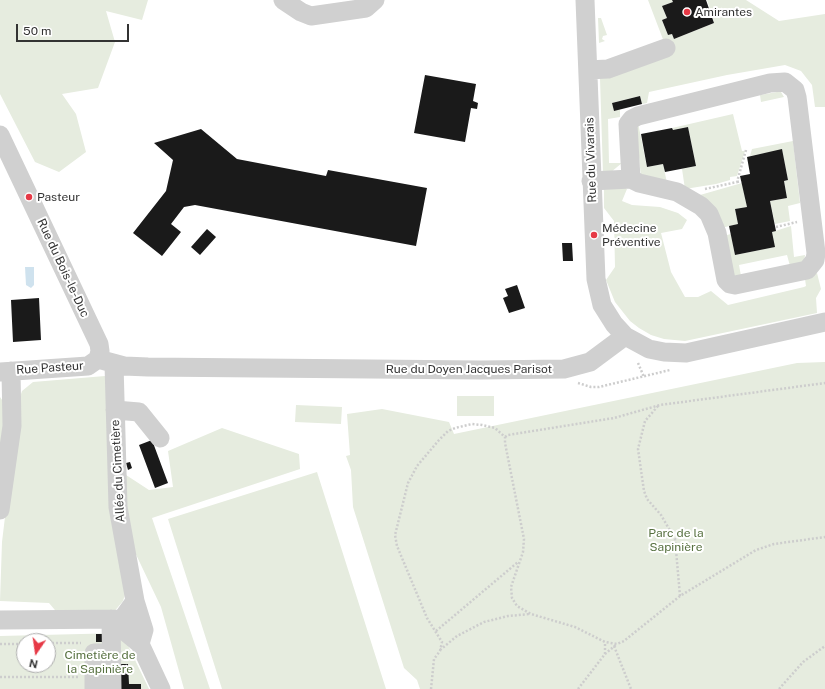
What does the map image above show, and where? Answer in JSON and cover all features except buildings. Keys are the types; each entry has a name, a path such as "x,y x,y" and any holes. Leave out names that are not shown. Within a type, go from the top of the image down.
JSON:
{"street":[{"path":"283,0 301,12 311,16 366,8 375,0"},
{"name":"Rue du Vivarais","path":"586,0 591,181 597,289 602,305 614,324 625,336"},
{"path":"588,70 608,69 666,48"},
{"path":"591,181 631,179 639,183 680,194 701,206 709,214 717,233 726,280 730,284 735,285 807,270 815,260 816,252 797,97 795,90 785,82 770,83 638,116 632,119 628,124 631,179"},
{"name":"Rue du Bois-le-Duc","path":"0,135 106,361"},
{"path":"625,336 649,349 664,352 686,353 825,322"},
{"name":"Rue du Doyen Jacques Parisot","path":"106,361 148,368 564,369 584,365 625,336"},
{"name":"Rue Pasteur","path":"6,372 88,366 106,361"},
{"name":"Allée du Cimetière","path":"106,361 115,410 118,507 135,601 144,630 140,644"},
{"path":"0,510 12,426 6,372"},
{"path":"115,410 139,412 160,438"},
{"path":"112,689 112,653 117,620 135,601"},
{"path":"0,620 117,620"},
{"path":"117,620 128,634 140,644 161,689"},
{"path":"94,683 94,653 112,653"}],"path":[{"path":"737,182 746,150"},
{"path":"680,194 741,181"},
{"path":"776,227 812,219"},
{"path":"505,437 508,435 614,418 660,405 825,383"},
{"path":"660,405 645,422 638,449 644,491 648,499 661,515 675,539 680,596"},
{"path":"431,689 433,663 440,651 442,642 427,618 395,540 408,483 417,466 448,431 463,426 482,424 495,428 505,437 524,539 523,552 510,593 517,606 531,614 575,627 605,642 618,644"},
{"path":"578,689 605,654 614,646 632,636 646,622 680,596 756,550 774,544 825,537"},
{"path":"436,631 519,562"},
{"path":"440,651 457,636 484,622 508,616 531,614"},
{"path":"605,642 605,654"},
{"path":"56,643 86,643"},
{"path":"0,644 16,644"},
{"path":"614,646 631,689"},
{"path":"780,689 803,662 825,646"},
{"path":"0,677 94,683"}],"green space":[{"path":"0,0 148,0 142,20 106,11 115,42 98,88 62,94 76,114 86,152 59,172 35,162 0,94"},
{"path":"648,0 672,0 673,2 662,6 667,18 662,20 668,35 672,34 674,39 714,23 707,0 746,0 779,21 825,14 825,107 815,107 812,85 801,71 785,65 727,75 649,92 647,103 642,104 640,96 612,103 614,111 620,109 620,117 608,119 609,163 622,163 611,172 603,174 600,78 664,42"},
{"path":"598,18 601,18 607,35 603,36 602,39 605,41 599,43"},
{"path":"781,92 784,97 761,102 760,95"},
{"path":"733,114 742,151 745,151 737,176 730,177 730,180 716,184 685,189 682,169 696,166 688,127 673,130 672,128"},
{"path":"638,123 647,167 663,164 667,183 641,178 636,124"},
{"path":"793,141 800,203 788,206 790,221 775,224 770,201 787,198 784,181 788,180 782,150 750,156 752,149"},
{"path":"742,183 747,207 735,209 738,224 721,228 701,200 700,195"},
{"path":"623,186 627,189 622,201 632,205 660,207 678,213 687,220 682,229 661,233 671,272 685,297 698,297 711,291 728,305 804,287 806,286 805,279 817,273 821,289 816,298 817,313 685,341 664,339 651,335 639,328 630,321 615,302 606,280 615,267 614,221 604,208 604,189"},
{"path":"791,226 794,257 805,255 804,262 790,266 787,255 739,265 741,276 732,277 723,236 731,234 735,255 774,247 772,232"},
{"name":"Parc de la Sapinière","path":"825,362 825,689 420,689 417,680 404,668 353,507 351,470 346,456 350,455 347,414 382,409 449,422 454,434 797,363"},
{"path":"105,376 128,585 123,601 113,613 60,616 49,603 0,601 2,542 19,400 22,391 33,382"},
{"path":"457,396 494,396 494,416 457,416"},
{"path":"0,397 9,410 0,489"},
{"path":"296,405 342,407 341,424 295,422"},
{"path":"222,428 299,454 300,469 152,518 210,689 184,689 161,607 131,544 123,473 149,490 173,487 168,451"},
{"path":"317,472 386,689 222,689 168,519"},
{"name":"Cimetière de la Sapinière","path":"122,633 149,689 0,689 0,636 16,636 16,673 56,673 56,635"}],"water":[{"path":"25,267 34,267 34,285 31,288 26,285"}],"place":[{"name":"Amirantes","path":"687,12"},
{"name":"Pasteur","path":"29,197"},
{"name":"Médecine Préventive","path":"594,235"}]}
